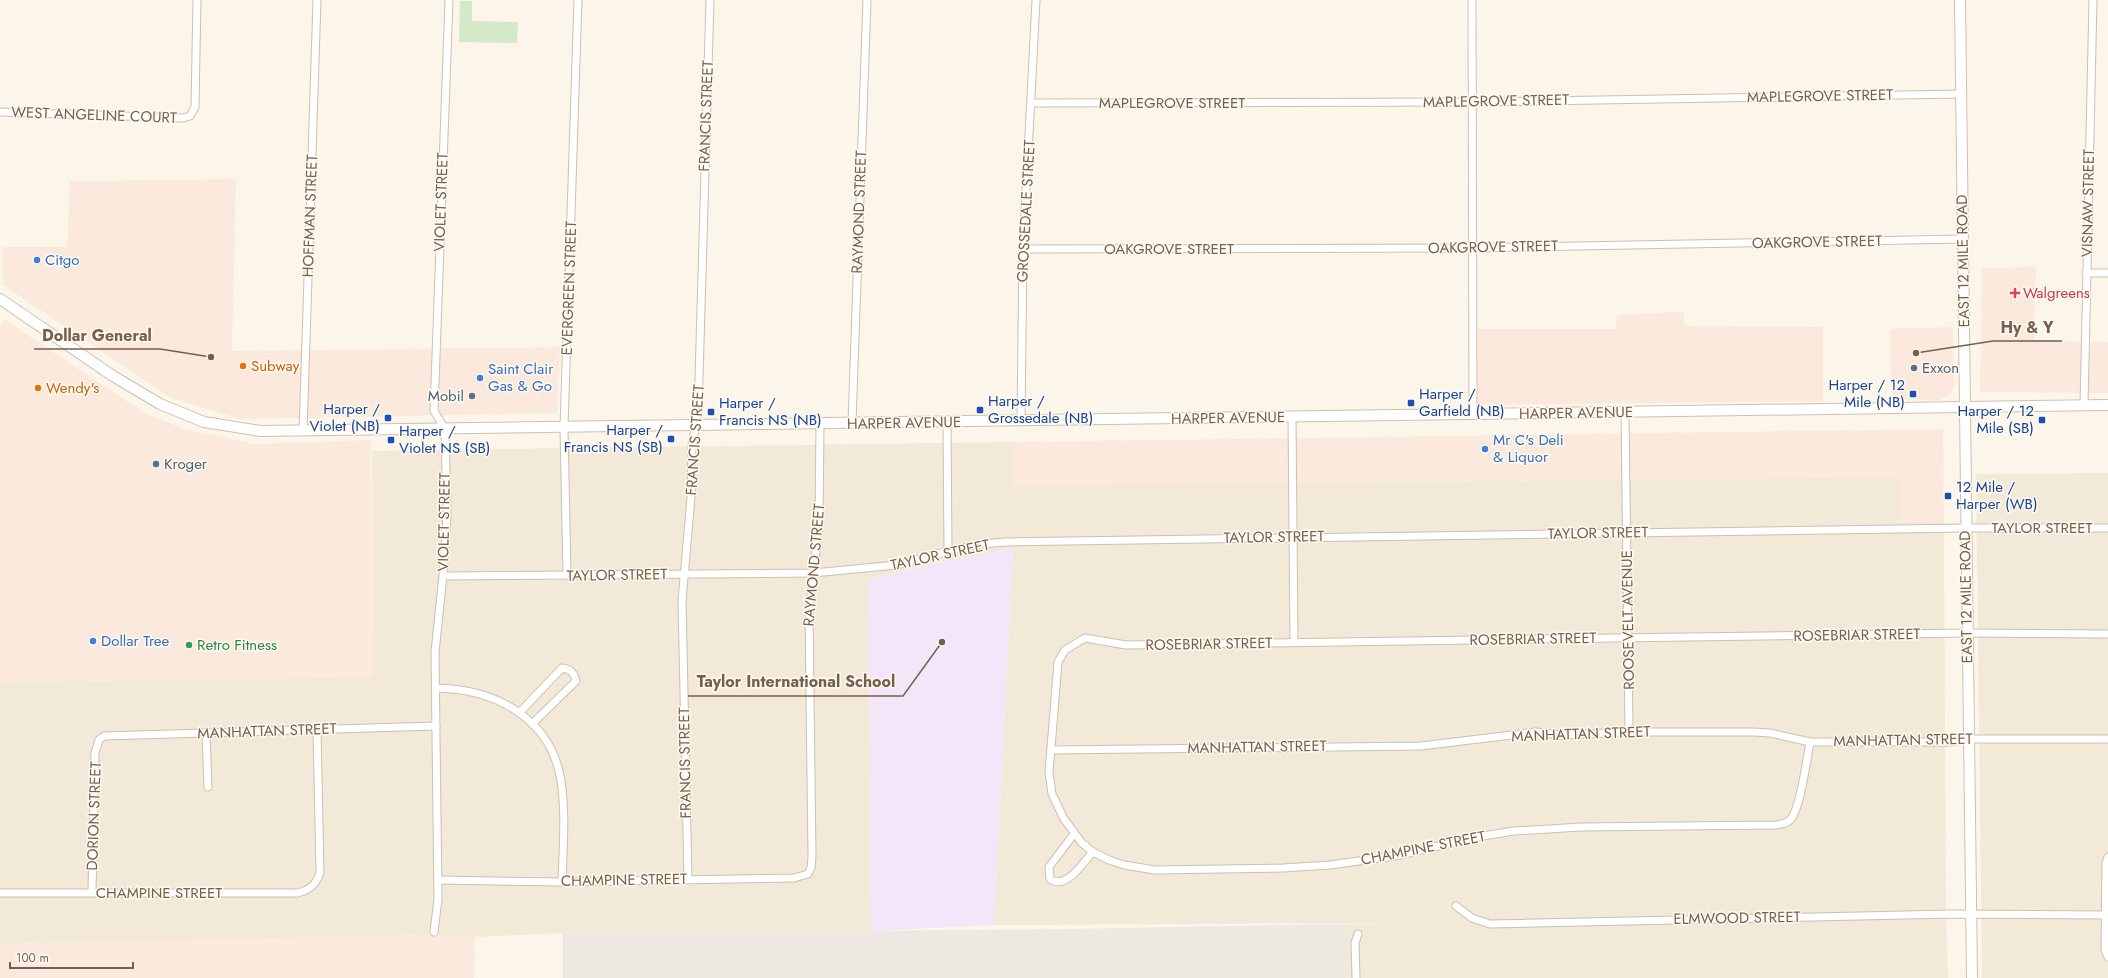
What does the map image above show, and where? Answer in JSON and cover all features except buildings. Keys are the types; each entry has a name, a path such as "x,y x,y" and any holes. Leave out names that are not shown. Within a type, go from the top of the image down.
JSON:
{"main road":[{"name":"EAST 12 MILE ROAD","path":"1960,0 1965,528 1972,978"},
{"name":"HARPER AVENUE","path":"0,299 139,393 185,416 231,428 261,431 303,432 1292,416 2108,405"}],"street":[{"name":"WEST ANGELINE COURT","path":"0,112 183,118 190,116 195,107 197,0"},
{"name":"HOFFMAN STREET","path":"303,432 317,0"},
{"name":"VIOLET STREET","path":"434,932 438,906 436,726 437,624 443,576 447,515 445,429 434,411 449,0"},
{"name":"EVERGREEN STREET","path":"567,575 564,427 578,0"},
{"name":"FRANCIS STREET","path":"688,879 682,630 683,574 688,537 692,446 698,412 710,0"},
{"name":"RAYMOND STREET","path":"852,424 867,0"},
{"name":"GROSSEDALE STREET","path":"1021,421 1023,249 1032,103 1036,0"},
{"path":"1472,0 1473,414"},
{"name":"VISNAW STREET","path":"2084,406 2093,0"},
{"name":"MAPLEGROVE STREET","path":"1032,103 1473,102 1961,94"},
{"name":"OAKGROVE STREET","path":"1023,249 1473,248 1963,239"},
{"path":"2086,273 2108,273"},
{"name":"ROOSEVELT AVENUE","path":"1625,412 1629,732"},
{"path":"1292,416 1294,642"},
{"path":"948,422 948,551"},
{"name":"RAYMOND STREET","path":"808,874 811,868 812,857 809,613 819,525 820,424"},
{"name":"TAYLOR STREET","path":"443,576 813,573 897,565 948,551 981,544 1006,542 1965,528 2108,528"},
{"name":"ROSEBRIAR STREET","path":"1052,750 1058,662 1065,650 1079,640 1091,638 1126,645 1967,633 2108,634"},
{"path":"520,712 562,668 568,669 574,674 576,681 532,724"},
{"path":"436,688 453,688 496,698 520,712 532,724 547,745 556,762 561,780 563,805 562,882"},
{"name":"MANHATTAN STREET","path":"99,740 104,736 110,735 436,726"},
{"name":"CHAMPINE STREET","path":"0,893 298,893 310,888 315,884 320,872 317,730"},
{"path":"206,732 208,787"},
{"name":"MANHATTAN STREET","path":"1052,750 1421,746 1536,732 1561,735 1629,732 1770,732 1810,742 1951,742 1969,739 2108,739"},
{"name":"DORION STREET","path":"92,892 95,753 99,740"},
{"name":"CHAMPINE STREET","path":"1052,750 1049,772 1052,794 1074,834 1093,852 1109,860 1124,865 1155,870 1283,868 1330,865 1395,856 1483,836 1521,831 1581,827 1785,824 1791,820 1795,813 1810,742"},
{"path":"1074,834 1051,862 1048,872 1050,879 1057,882 1065,881 1093,852"},
{"path":"2108,857 2106,863 2105,950 2108,957"},
{"name":"CHAMPINE STREET","path":"438,880 562,882 794,878 808,874"},
{"name":"ELMWOOD STREET","path":"1456,906 1472,918 1481,922 1503,924 1970,914 2106,915"},
{"path":"1356,978 1355,943 1358,934"}],"shaded area":[{"path":"236,179 232,351 560,347 557,413 239,419 171,398 3,285 3,247 67,247 70,181"},
{"path":"2036,267 2034,340 2108,342 2108,393 1980,392 1982,268"},
{"path":"1684,312 1685,326 1823,327 1823,401 1478,405 1478,329 1616,329 1617,315"},
{"path":"5,320 143,412 184,429 254,444 371,440 373,677 0,682 0,325"},
{"path":"1953,327 1954,387 1949,396 1938,400 1892,399 1890,329"},
{"path":"1943,429 1944,521 1900,522 1900,477 1013,485 1014,442"},
{"path":"1014,442 1014,485 1900,477 1900,522 1944,521 1946,918 1948,978 1347,978 1347,924 1394,923 994,925 1013,548 942,562 869,579 871,931 563,933 475,937 428,935 0,944 0,682 373,677 372,451"},
{"path":"2108,473 2108,978 1982,978 1976,474"},
{"path":"1013,548 994,925 871,931 869,579 942,562"},
{"path":"1347,924 1347,978 563,978 563,933 1066,929"},
{"path":"428,935 475,937 474,978 0,978 0,944"}],"green space":[{"path":"460,1 472,1 472,21 518,22 517,43 459,42"}],"place":[{"name":"Citgo","path":"37,260"},
{"name":"Walgreens","path":"2015,293"},
{"name":"Hy & Y","path":"1916,353"},
{"name":"Dollar General","path":"211,357"},
{"name":"Subway","path":"243,366"},
{"name":"Exxon","path":"1914,368"},
{"name":"Saint Clair Gas & Go","path":"480,378"},
{"name":"Wendy's","path":"38,388"},
{"name":"Harper / 12 Mile (NB)","path":"1913,394"},
{"name":"Mobil","path":"472,396"},
{"name":"Harper / Garfield (NB)","path":"1411,403"},
{"name":"Harper / Grossedale (NB)","path":"980,410"},
{"name":"Harper / Francis NS (NB)","path":"711,412"},
{"name":"Harper / Violet (NB)","path":"388,418"},
{"name":"Harper / 12 Mile (SB)","path":"2042,420"},
{"name":"Harper / Francis NS (SB)","path":"671,439"},
{"name":"Harper / Violet NS (SB)","path":"391,440"},
{"name":"Mr C's Deli & Liquor","path":"1485,449"},
{"name":"Kroger","path":"156,464"},
{"name":"12 Mile / Harper (WB)","path":"1948,496"},
{"name":"Dollar Tree","path":"93,641"},
{"name":"Taylor International School","path":"942,642"},
{"name":"Retro Fitness","path":"189,645"}]}
